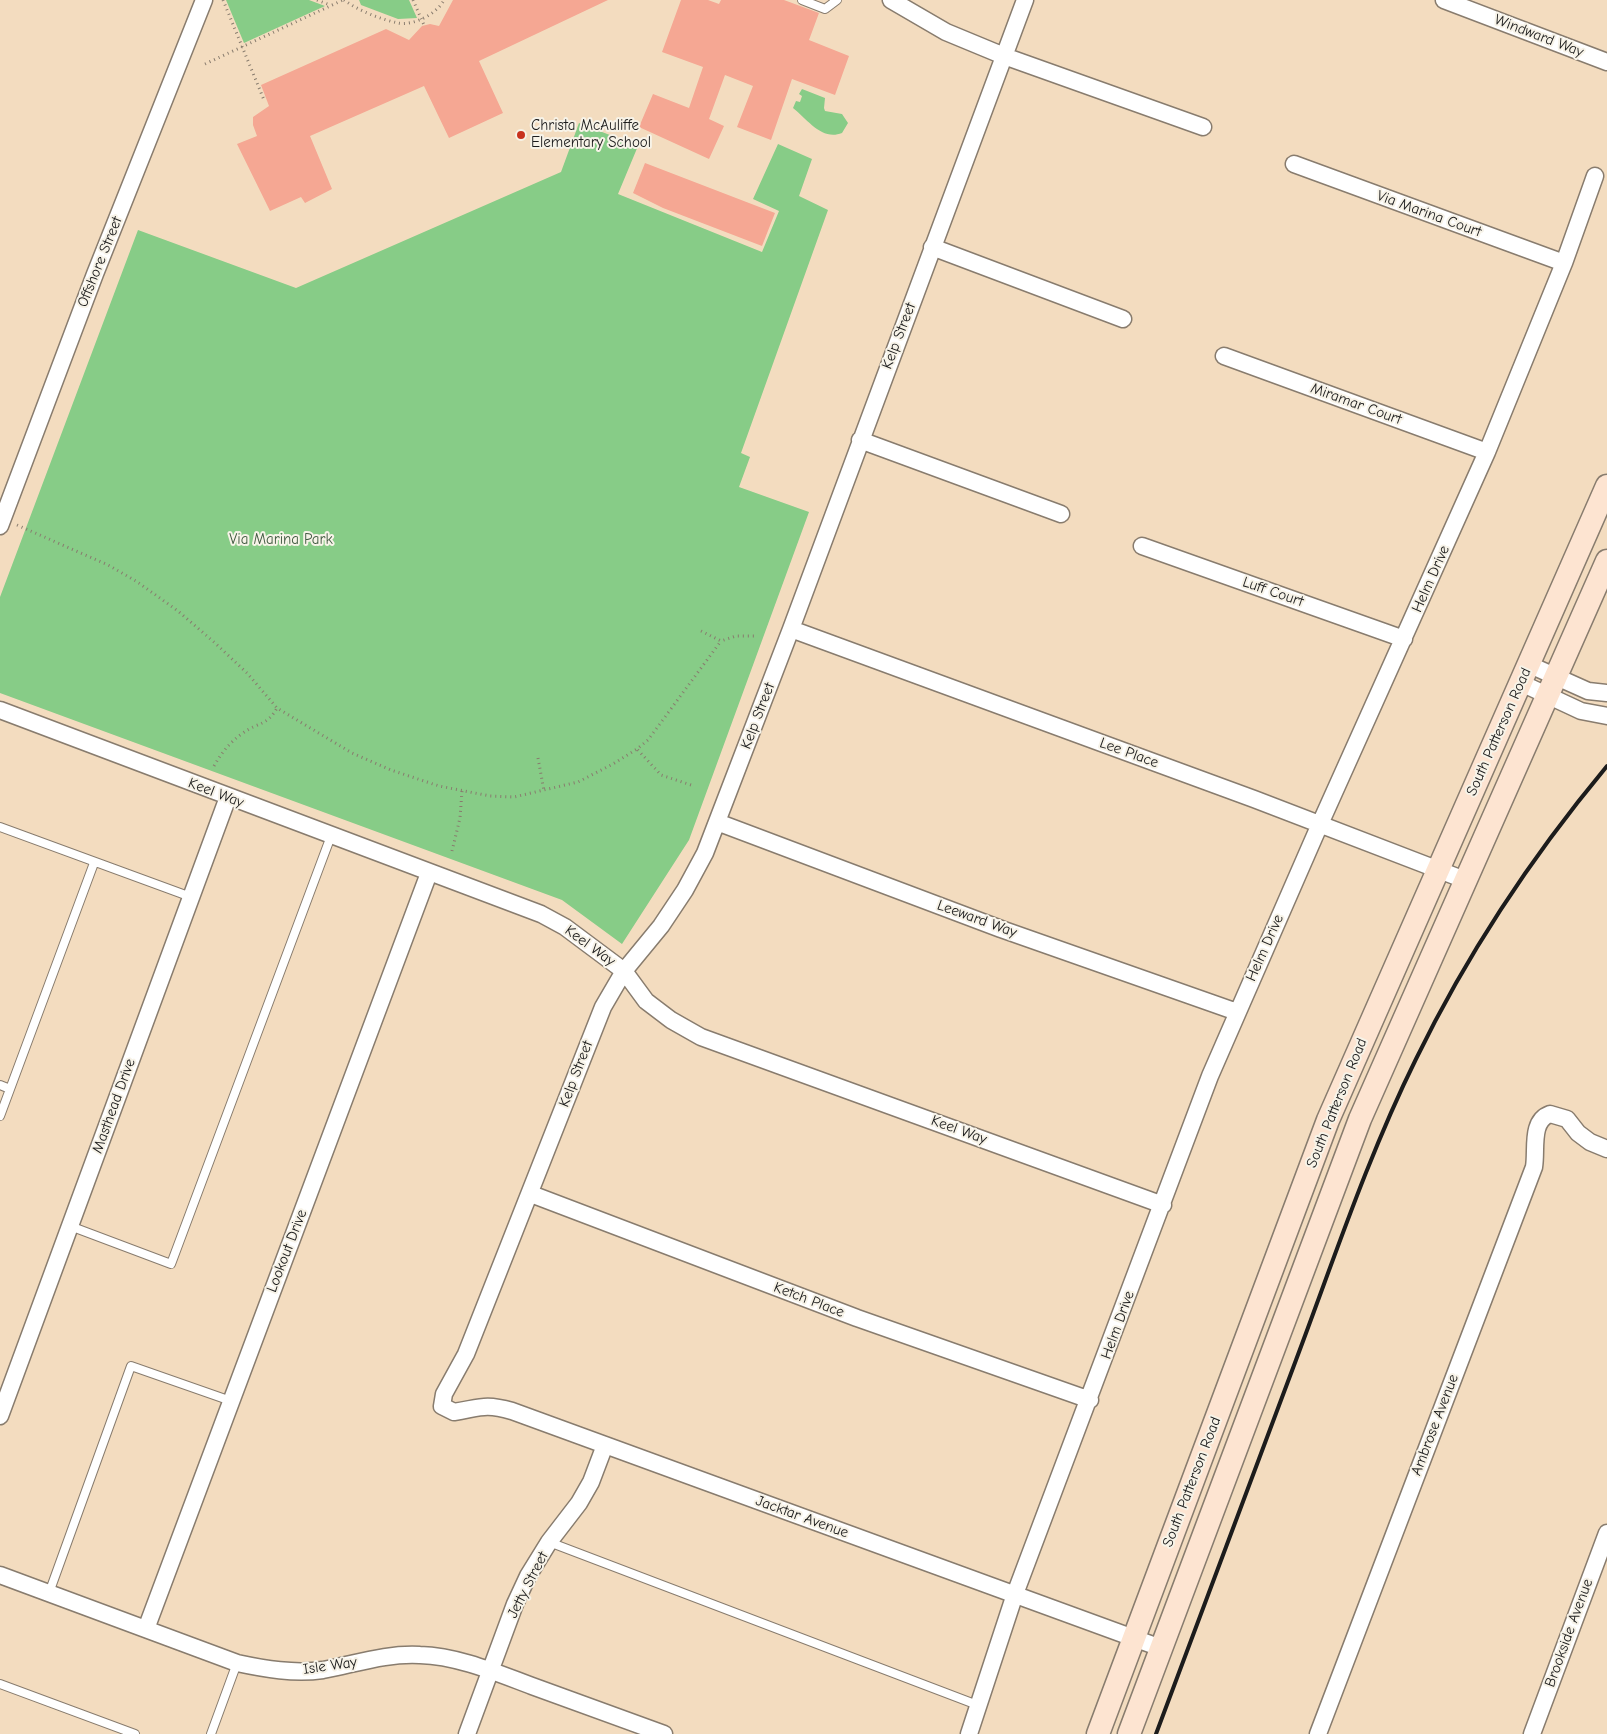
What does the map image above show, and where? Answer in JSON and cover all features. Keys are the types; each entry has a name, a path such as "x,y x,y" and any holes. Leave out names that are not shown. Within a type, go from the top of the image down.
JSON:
{"street":[{"name":"Offshore Street","path":"0,526 95,274 204,0"},
{"path":"891,0 946,32 1004,56 1203,127"},
{"name":"Kelp Street","path":"442,1406 444,1394 466,1354 531,1194 595,1025 624,971 661,926 685,890 705,853 718,822 1025,0"},
{"name":"Windward Way","path":"1444,0 1607,62"},
{"name":"Via Marina Court","path":"1294,164 1564,263"},
{"name":"Helm Drive","path":"969,1734 980,1706 1015,1594 1090,1400 1210,1076 1320,824 1488,452 1564,263 1595,176"},
{"path":"932,247 1123,319"},
{"name":"Miramar Court","path":"1224,356 1488,452"},
{"path":"860,440 1061,514"},
{"name":"South Patterson Road","path":"1098,1734 1328,1120 1526,674 1607,486"},
{"name":"Luff Court","path":"1142,546 1404,639"},
{"name":"South Patterson Road","path":"1129,1734 1360,1119 1607,561"},
{"name":"Lee Place","path":"791,629 1320,824 1465,880"},
{"path":"1526,674 1552,686 1581,710 1607,716"},
{"path":"1552,686 1607,693"},
{"name":"Keel Way","path":"0,710 228,798 541,914 565,927 624,971 646,1001 671,1020 701,1036 1163,1204"},
{"name":"Masthead Drive","path":"0,1416 228,798"},
{"name":"Leeward Way","path":"718,822 1001,928 1237,1012"},
{"name":"Lookout Drive","path":"146,1629 429,873"},
{"name":"Ambrose Avenue","path":"1318,1734 1534,1167 1537,1129 1545,1116 1560,1115 1590,1142 1607,1149"},
{"name":"Ketch Place","path":"531,1194 857,1318 1090,1400"},
{"name":"Jacktar Avenue","path":"442,1406 454,1412 480,1405 493,1405 1161,1648"},
{"name":"Jetty Street","path":"467,1734 515,1604 528,1576 549,1542 579,1503 591,1482 605,1445"},
{"name":"Brookside Avenue","path":"1532,1734 1607,1533"},
{"name":"Isle Way","path":"0,1575 237,1663 295,1671 322,1670 394,1655 420,1654 447,1658 491,1671 664,1734"}],"lane":[{"path":"802,0 825,9 837,0"},
{"path":"0,827 191,897"},
{"path":"70,1226 171,1264 331,836"},
{"path":"0,1116 94,863"},
{"path":"0,1085 10,1089"},
{"path":"49,1593 131,1366 231,1401"},
{"path":"549,1542 980,1706"},
{"path":"211,1734 237,1663"},
{"path":"0,1684 134,1734"}],"path":[{"path":"222,0 264,100"},
{"path":"317,0 331,6"},
{"path":"205,64 344,0 357,10 398,23 416,21 436,10 444,0"},
{"path":"413,0 424,25"},
{"path":"17,525 108,565 136,581 178,611 215,643 247,673 277,708 367,760 439,786 490,796 514,796 544,791 578,782 613,764 648,740 721,641 736,636 754,636"},
{"path":"701,631 721,641"},
{"path":"214,766 224,749 244,732 271,720 277,708"},
{"path":"637,749 661,775 691,786"},
{"path":"538,758 544,791"},
{"path":"452,851 460,818 462,791"}],"green space":[{"path":"226,0 309,0 325,6 244,43"},
{"path":"359,0 409,0 417,18 398,19 361,5"},
{"path":"802,89 825,98 825,111 842,114 848,123 842,133 835,135 822,132 793,108 796,101 800,102 802,96 799,94"},
{"name":"Via Marina Park","path":"579,123 638,146 618,194 762,252 779,211 753,199 778,144 812,159 799,196 828,210 741,453 750,457 739,487 809,512 689,840 622,944 562,900 0,693 0,597 138,230 296,288 561,172"}],"building":[{"path":"453,0 608,0 479,61 503,113 449,138 424,86 310,136 332,189 305,203 301,197 270,211 237,144 257,136 253,125 253,117 269,106 261,85 386,29 409,40 422,26 430,24 439,26"},
{"path":"681,0 708,0 719,4 721,0 784,0 819,13 809,40 849,56 835,95 792,79 771,140 737,127 753,86 725,75 709,119 724,126 709,159 639,127 653,94 689,108 703,67 662,52"},
{"path":"645,163 775,213 762,246 663,208 633,193"}],"railway":[{"path":"1156,1734 1352,1208 1382,1133 1416,1059 1457,982 1502,907 1579,800 1607,766"}],"place":[{"name":"Christa McAuliffe Elementary School","path":"521,135"}]}
